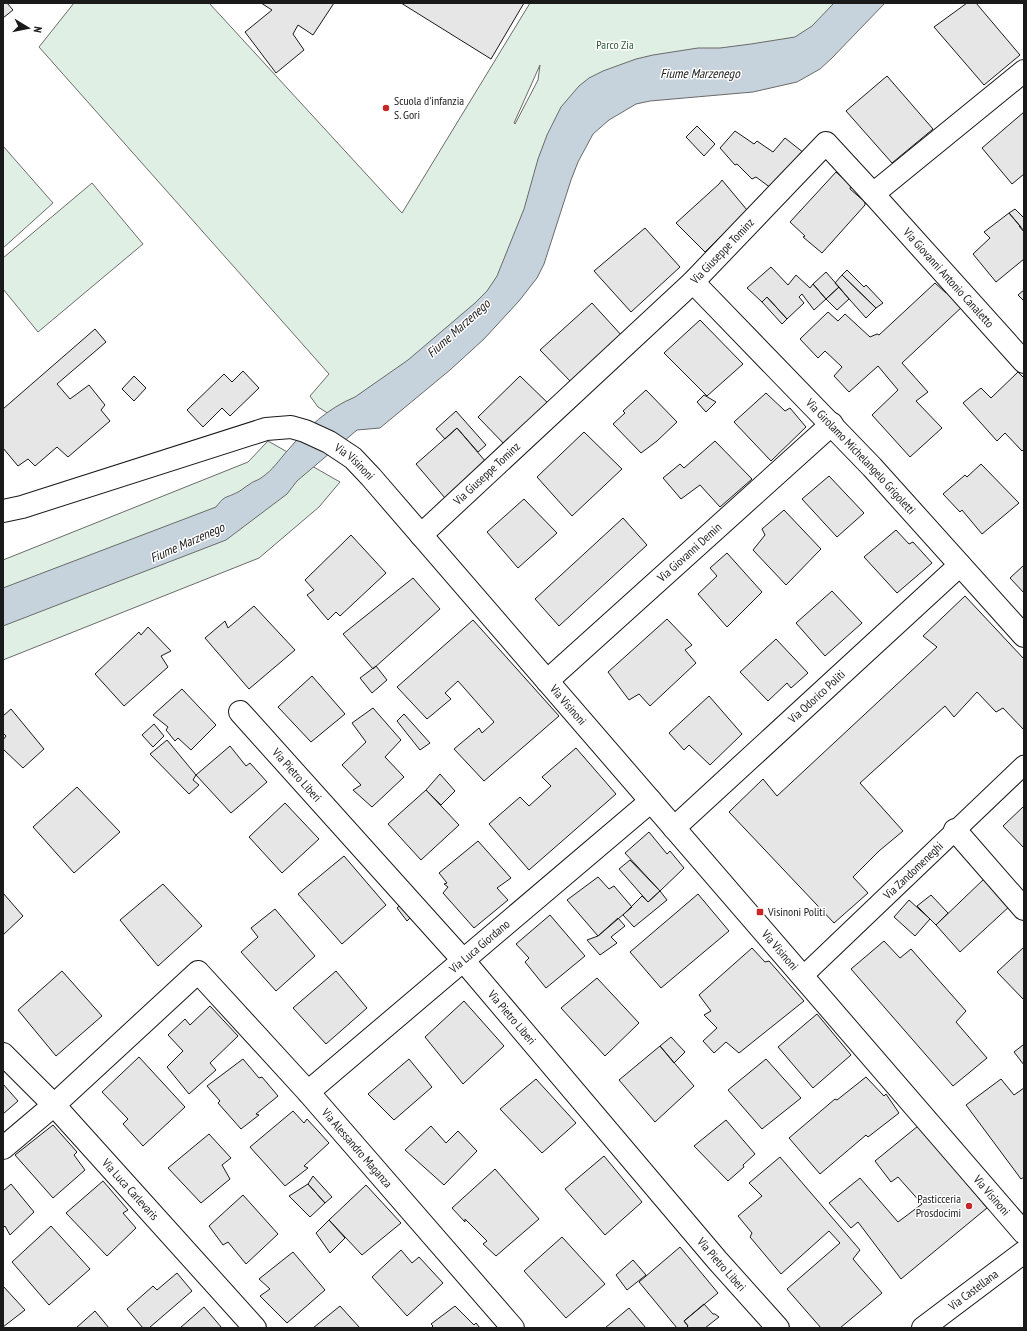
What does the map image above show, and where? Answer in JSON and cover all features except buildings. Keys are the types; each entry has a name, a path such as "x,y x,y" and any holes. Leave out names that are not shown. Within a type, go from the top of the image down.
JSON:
{"street":[{"path":"873,194 1024,71"},
{"name":"Via Giuseppe Tominz","path":"421,535 693,282 826,143 873,194"},
{"name":"Via Giovanni Antonio Canaletto","path":"873,194 1024,362"},
{"name":"Via Girolamo Michelangelo Grigoletti","path":"693,282 832,424 1024,636"},
{"name":"Via Giovanni Demin","path":"547,681 832,424"},
{"name":"Via Visinoni","path":"3,511 22,507 266,429 291,427 305,431 329,442 353,458 1024,1233"},
{"name":"Via Odorico Politi","path":"674,828 960,565"},
{"name":"Via Pietro Liberi","path":"240,712 463,960 717,1260 778,1328"},
{"name":"Via Zandomeneghi","path":"802,977 1024,765"},
{"name":"Via Luca Giordano","path":"308,1092 650,801"},
{"path":"955,830 1024,909"},
{"name":"Via Alessandro Maganza","path":"54,1105 198,972 308,1092 513,1328"},
{"name":"Via Luca Carlevaris","path":"3,1054 54,1105 255,1328"},
{"path":"3,1148 54,1105"},
{"name":"Via Castellana","path":"923,1328 1024,1252"}],"green space":[{"name":"Parco Zia","path":"74,3 209,3 402,213 530,3 845,3 805,41 613,92 513,269 350,427 318,407 310,396 329,374 39,47","holes":["540,65 538,80 515,124 514,123"]},
{"path":"3,146 53,203 3,248"},
{"path":"92,183 143,244 38,332 3,289 3,258"},
{"path":"268,441 340,482 319,507 259,558 3,660 3,560 248,462"}],"water":[{"name":"Fiume Marzenego","path":"834,3 885,3 820,69 797,82 753,92 650,101 636,104 609,120 593,134 578,162 571,180 544,264 537,278 519,301 484,339 450,370 380,428 357,430 297,481 287,494 226,540 3,626 3,588 216,507 224,498 240,491 265,475 318,419 355,397 408,360 475,303 487,291 497,276 524,209 538,159 547,135 561,107 579,86 589,78 603,71 636,59 653,55 698,48 720,48 795,37 812,26"}],"place":[{"name":"Scuola d'infanzia S. Gori","path":"386,108"},
{"name":"Visinoni Politi","path":"760,912"},
{"name":"Pasticceria Prosdocimi","path":"969,1206"}]}
